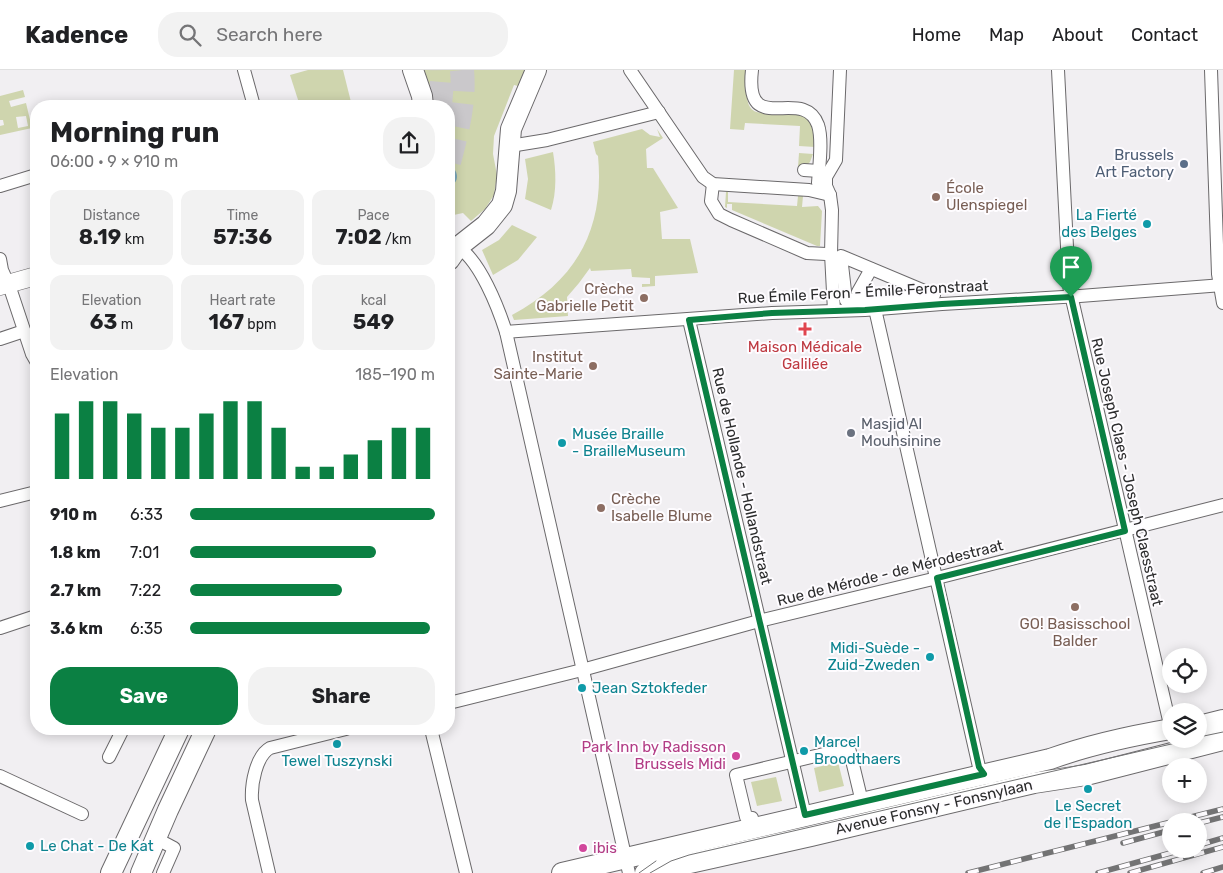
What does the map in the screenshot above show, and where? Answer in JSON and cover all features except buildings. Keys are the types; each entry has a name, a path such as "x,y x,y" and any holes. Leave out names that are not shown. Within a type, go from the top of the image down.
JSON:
{"main road":[{"path":"414,70 422,100"},
{"path":"455,247 486,225 502,205 506,191 511,129 536,70"},
{"path":"1207,724 1223,720"},
{"name":"Avenue Fonsny - Fonsnylaan","path":"562,873 627,866 805,815 1050,759 1074,750 1162,731"},
{"path":"111,873 176,735"},
{"path":"141,873 155,838 203,735"},
{"name":"Avenue Fonsny - Fonsnylaan","path":"645,873 1034,783 1095,773 1223,740"},
{"path":"124,844 126,865 124,873"}],"street":[{"path":"244,70 252,100"},
{"path":"630,70 703,177 713,184 809,190 830,196"},
{"path":"752,70 750,88 754,99 761,106 808,111 817,123 820,132 817,151 818,177 804,170"},
{"path":"834,311 831,254 832,210 826,186 826,177 836,160 840,70"},
{"name":"Rue Joseph Claes - Joseph Claesstraat","path":"1058,70 1069,286 1165,703"},
{"path":"1211,70 1223,303"},
{"path":"510,146 547,140 659,112"},
{"path":"0,186 30,177"},
{"path":"713,184 711,201 719,214 807,253 826,254"},
{"path":"455,250 466,252 476,264 506,332 627,866"},
{"path":"841,256 871,269 933,295 866,301 846,300 841,256"},
{"path":"0,259 4,285 30,348"},
{"path":"871,269 866,301 937,578 979,767 984,774 1009,790"},
{"path":"4,285 30,278"},
{"name":"Rue Émile Feron - Émile Feronstraat","path":"506,332 772,313 834,311 866,301 942,304 1071,297 1222,285"},
{"name":"Rue de Hollande - Hollandstraat","path":"689,320 805,815"},
{"path":"0,338 24,331"},
{"path":"0,501 30,494"},
{"name":"Rue de Mérode - de Mérodestraat","path":"455,702 582,670 759,621 1223,505"},
{"path":"0,628 30,618"},
{"path":"109,757 120,735"},
{"path":"269,873 252,800 251,787 254,774 266,751 270,748 322,735"},
{"path":"432,735 466,873"},
{"path":"753,822 752,818 746,817 736,775 848,748 862,802"},
{"path":"0,776 82,814"},
{"path":"155,838 174,848 163,873"}],"green space":[{"path":"308,70 343,70 350,100 298,100 290,75"},
{"path":"422,70 525,70 518,86 514,85 494,136 493,154 497,175 494,195 485,209 471,221 463,213 455,215 455,100 430,100"},
{"path":"734,70 750,70 747,97 751,108 756,112 794,110 813,120 815,147 799,146 800,126 745,123 744,130 730,129"},
{"path":"23,90 25,97 9,101 11,107 26,103 30,128 0,135 0,126 4,125 3,120 0,120 0,96","holes":["26,116 28,126 18,128 16,117"]},
{"path":"642,129 650,135 660,137 657,129 663,138 646,149 647,168 653,168 678,208 660,212 662,239 690,239 698,273 655,276 655,286 642,287 642,284 650,284 650,278 632,277 631,269 591,271 590,268 567,297 568,316 514,320 512,315 553,286 569,269 582,250 591,229 597,207 599,182 598,156 593,142"},
{"path":"553,152 555,181 551,210 525,199 528,179 525,159"},
{"path":"799,153 813,154 810,162 804,168 798,167"},
{"path":"726,192 728,192 728,202 797,206 798,196 803,196 802,207 818,206 822,211 820,246 732,210 732,204 727,204 727,208 725,207"},
{"path":"512,225 537,237 518,260 493,275 482,250 499,240"},
{"path":"838,762 844,786 819,792 814,768"},
{"path":"776,777 782,801 757,806 751,782"}],"tunnel":[{"path":"440,100 441,70"},
{"path":"455,136 461,105 462,70"}],"tram line":[{"path":"1207,735 1223,732"},
{"path":"650,873 671,861 689,855 1162,746"},
{"path":"639,873 656,861"}],"railway":[{"path":"1207,813 1223,809"},
{"path":"1207,821 1223,817"},
{"path":"968,873 1162,824"},
{"path":"1123,843 1162,832"},
{"path":"1207,843 1223,838"},
{"path":"1130,873 1223,847"},
{"path":"1098,873 1162,855"},
{"path":"1203,873 1223,867"}],"place":[{"name":"Brussels Art Factory","path":"1184,164"},
{"name":"École Ulenspiegel","path":"936,197"},
{"name":"La Fierté des Belges","path":"1147,224"},
{"name":"Crèche Gabrielle Petit","path":"644,298"},
{"name":"Maison Médicale Galilée","path":"805,329"},
{"name":"Institut Sainte-Marie","path":"593,366"},
{"name":"Masjid Al Mouhsinine","path":"851,433"},
{"name":"Musée Braille - BrailleMuseum","path":"562,443"},
{"name":"Crèche Isabelle Blume","path":"601,508"},
{"name":"GO! Basisschool Balder","path":"1075,607"},
{"name":"Midi-Suède - Zuid-Zweden","path":"930,657"},
{"name":"Jean Sztokfeder","path":"582,688"},
{"name":"Tewel Tuszynski","path":"337,744"},
{"name":"Marcel Broodthaers","path":"804,751"},
{"name":"Park Inn by Radisson Brussels Midi","path":"736,756"},
{"name":"Le Secret de l'Espadon","path":"1088,789"},
{"name":"Le Chat - De Kat","path":"30,846"},
{"name":"ibis","path":"583,848"}],"route":[{"path":"1071,297 1125,531 937,578 979,767 984,774 805,815 689,320 772,313 865,310 1071,297"}]}
